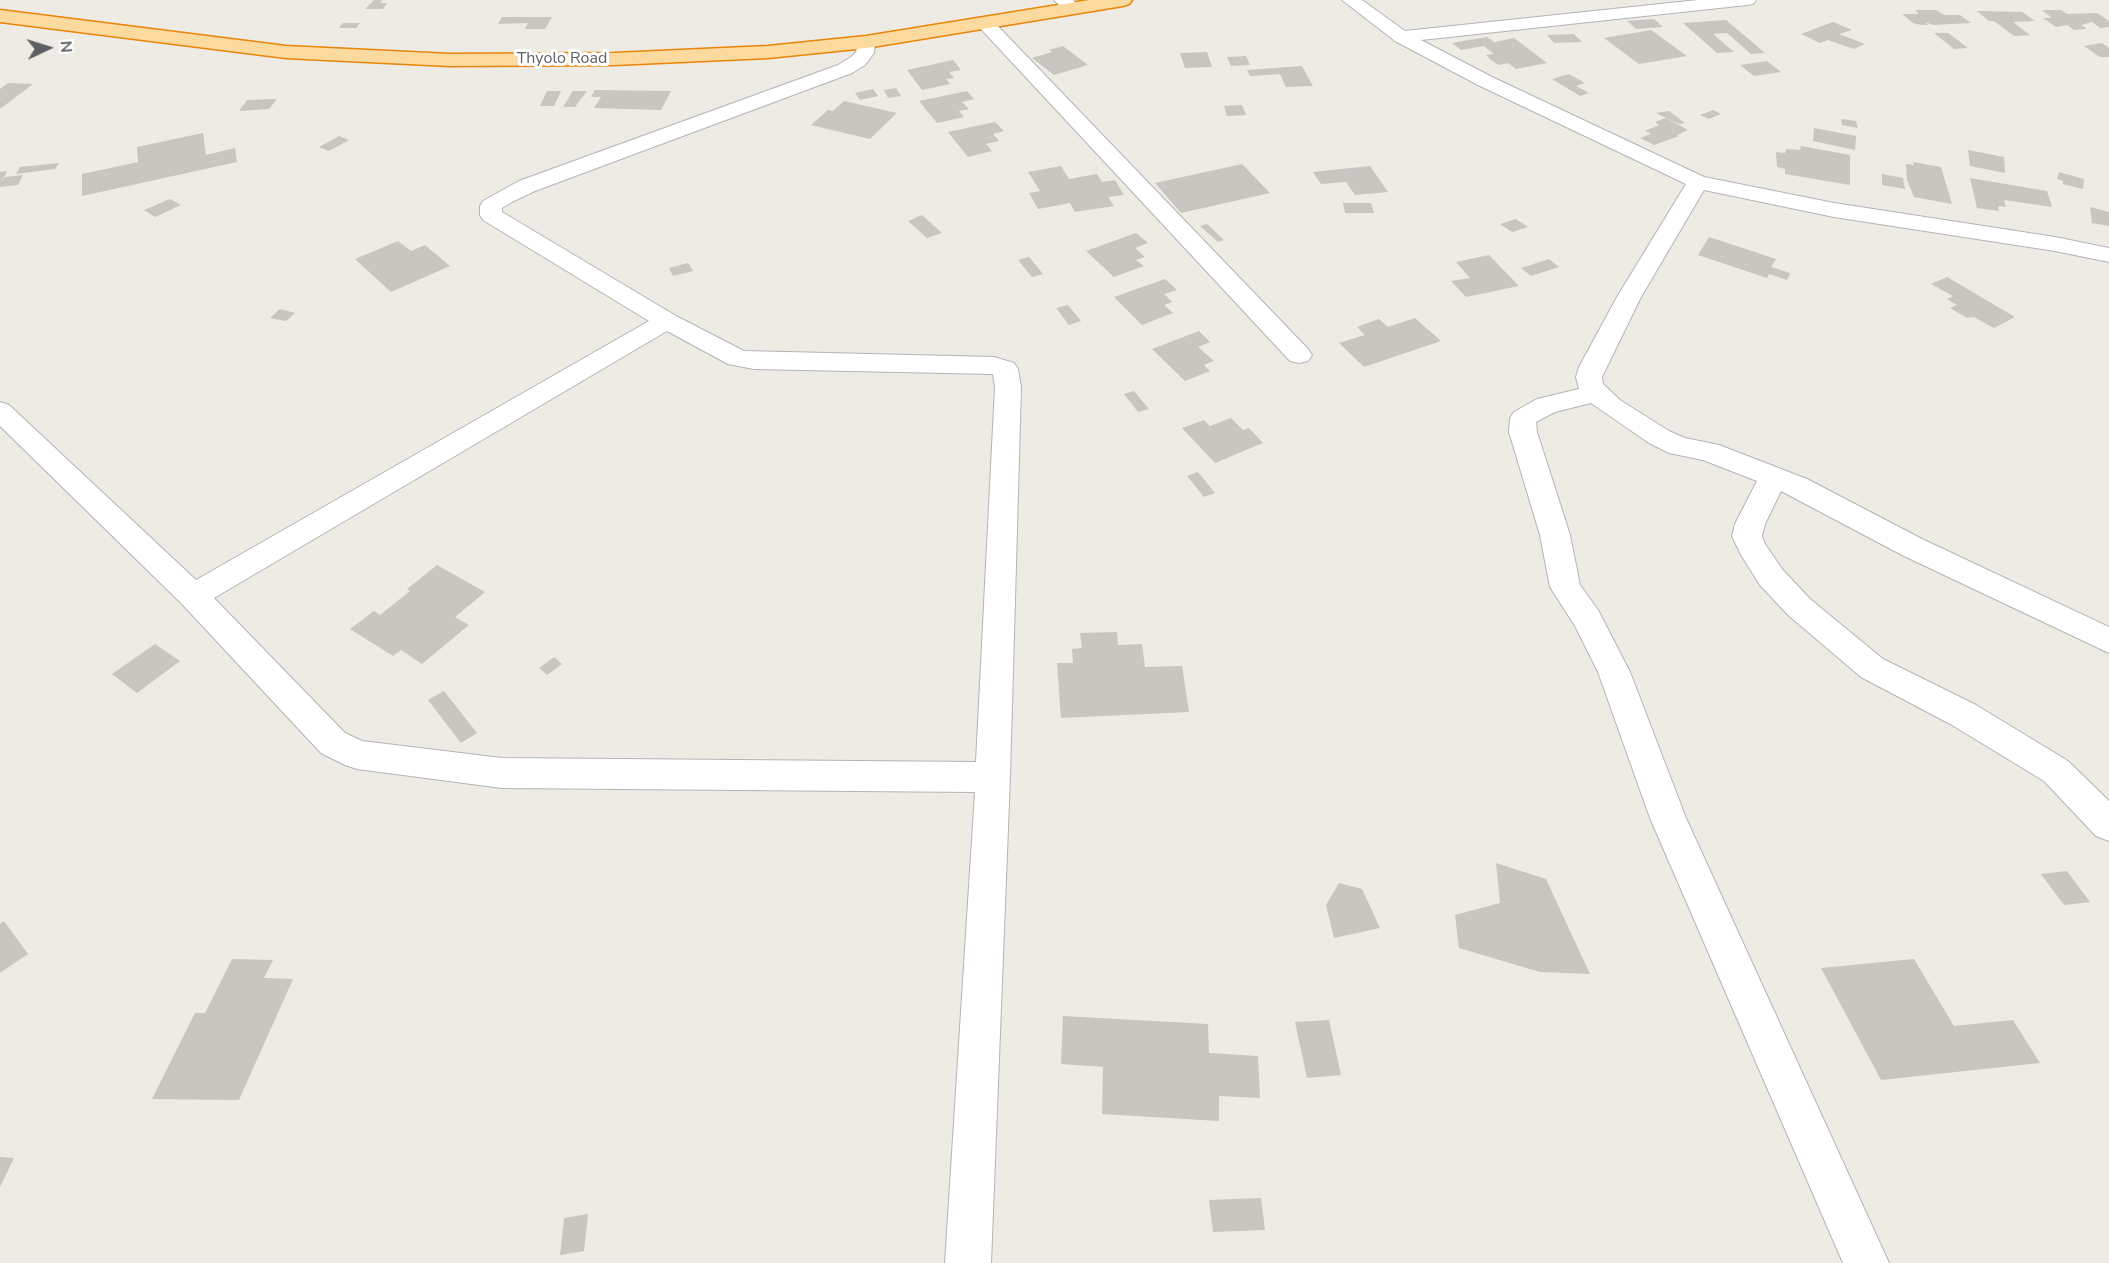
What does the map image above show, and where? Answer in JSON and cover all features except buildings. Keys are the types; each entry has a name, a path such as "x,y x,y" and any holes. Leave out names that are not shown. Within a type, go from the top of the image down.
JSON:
{"highway":[{"name":"Thyolo Road","path":"0,16 274,51 450,60 680,57 866,42 986,24 1068,4 1123,0"}],"street":[{"path":"1351,0 1401,37 1554,115 1698,182 1834,210 2055,244 2109,255"},
{"path":"1401,37 1747,0"},
{"path":"986,24 1299,355"},
{"path":"866,42 865,53 858,61 844,69 527,186 491,206 491,215 667,321 737,358 754,362 994,364 1005,369 1008,387 993,777 968,1263"},
{"path":"1698,182 1629,297 1592,368 1589,377 1590,386 1596,393 1611,406 1659,437 1679,446 1709,452 1774,476 1912,547 2109,641"},
{"path":"193,596 667,321"},
{"path":"1596,393 1546,405 1523,418 1523,432 1555,534 1565,587 1587,619 1614,672 1668,818 1866,1263"},
{"path":"0,411 193,596 333,743 357,755 502,773 993,777"},
{"path":"1774,476 1750,524 1747,536 1751,548 1771,577 1792,600 1872,668 1964,715 2056,771 2109,825"}]}
